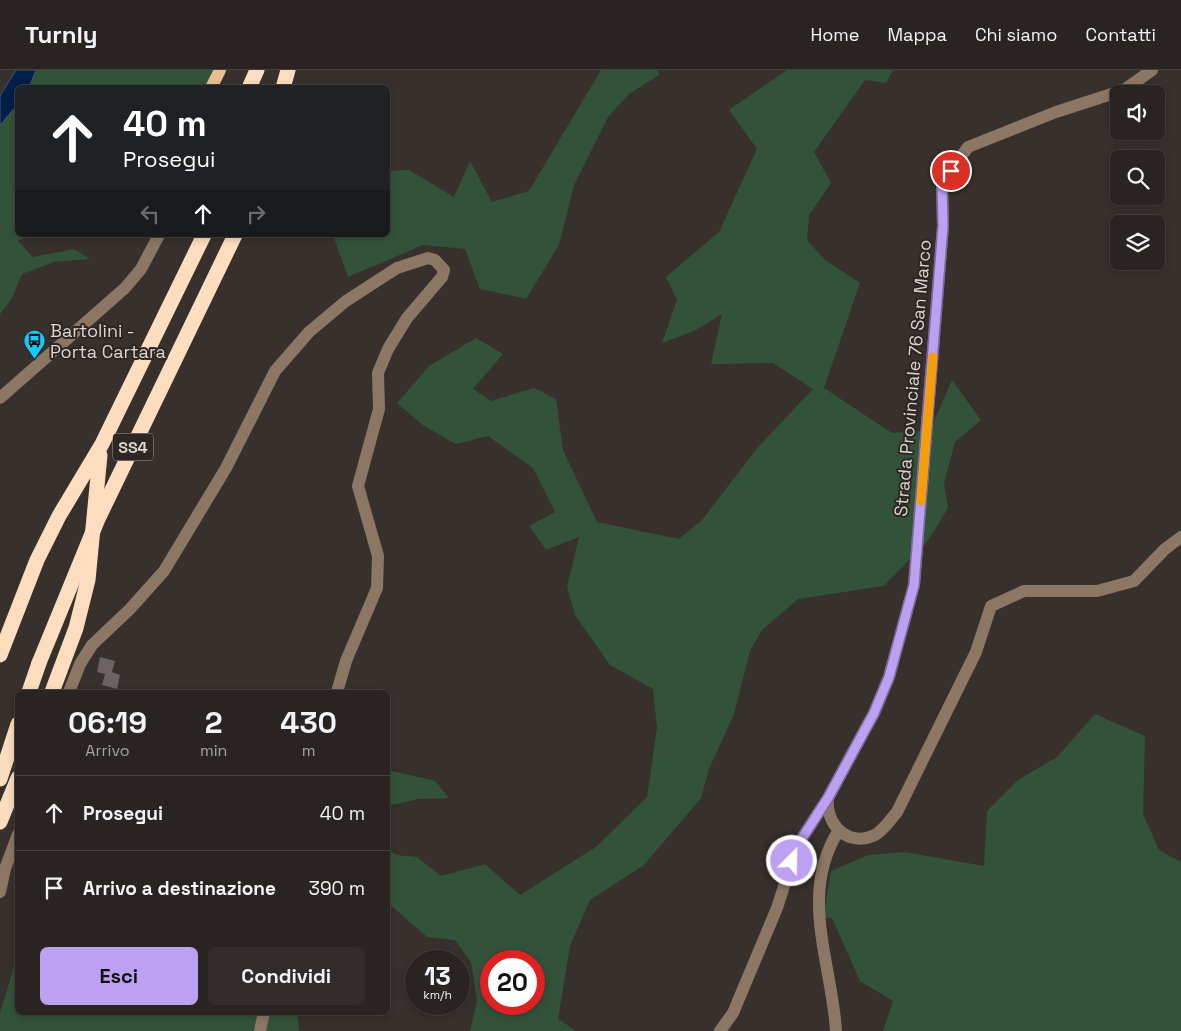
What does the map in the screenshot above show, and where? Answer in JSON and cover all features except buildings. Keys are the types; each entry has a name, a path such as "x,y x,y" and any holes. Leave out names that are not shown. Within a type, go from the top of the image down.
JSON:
{"highway":[{"path":"250,85 258,70"},
{"path":"258,70 260,85"},
{"path":"285,85 288,70"},
{"path":"0,655 37,560 102,444 203,237"},
{"name":"SS4","path":"30,690 98,519 234,237"},
{"path":"53,690 76,628 88,580 97,468 102,444"},
{"path":"0,779 15,733"},
{"path":"0,822 15,785"}],"main road":[{"path":"212,85 220,70"},
{"path":"219,85 220,70"}],"street":[{"name":"Strada Provinciale 76 San Marco","path":"720,1031 733,1013 777,908 797,846 828,798 874,713 889,677 914,585 943,226 942,183 968,147 1056,112 1124,90 1152,70"},
{"path":"0,398 126,288 141,269 158,237"},
{"path":"70,690 80,664 92,645 130,609 164,571 226,468 275,371 309,332 346,301 397,268 428,258 441,265 444,270 442,277 407,318 388,349 378,373 378,409 358,486 378,556 377,588 346,660 338,690"},
{"path":"828,798 829,817 839,830 854,838 868,837 880,832 897,812 976,652 991,606 1024,591 1097,592 1134,581 1165,549 1181,537"},
{"path":"836,1031 817,912 822,873 830,843 839,830"},
{"path":"0,892 5,870 15,842"},
{"path":"260,1031 263,1015"}],"green space":[{"path":"36,70 213,70 209,85 30,85"},
{"path":"601,70 658,70 659,75 629,94 608,117 574,185 559,245 526,299 480,289 465,249 423,245 348,277 334,237 390,237 390,171 409,170 454,197 470,161 492,202 529,191"},
{"path":"787,70 893,70 886,83 865,80 814,152 831,183 809,215 807,240 825,260 860,283 824,388 892,433 930,430 952,380 981,420 955,442 944,483 948,508 927,542 883,586 798,599 762,630 750,651 734,714 709,769 701,798 644,865 590,900 570,946 558,1019 576,1031 470,1031 477,1001 470,950 462,950 455,940 427,937 390,905 390,850 396,855 417,857 441,876 485,864 520,895 596,847 647,797 657,728 653,689 610,665 575,615 567,587 579,537 546,550 529,526 555,512 533,468 488,436 456,444 424,426 397,403 429,366 476,338 503,354 473,389 491,401 534,388 556,399 563,450 597,522 679,539 702,520 758,447 813,389 773,363 711,364 722,314 694,331 662,343 677,300 666,277 719,232 757,149 729,110"},
{"path":"15,107 15,237 27,237 18,241 33,257 74,249 90,259 54,262 22,274 11,300 0,314 0,125"},
{"path":"1095,714 1145,736 1143,814 1159,850 1181,862 1181,1031 883,1031 893,1001 860,981 832,918 823,919 831,871 868,855 905,852 984,866 987,811 1018,780 1057,757"},
{"path":"390,770 435,781 449,798 419,799 390,806"},
{"path":"14,967 15,1015 297,1015 299,1031 0,1031 0,1013"}],"water":[{"path":"16,70 36,70 30,85 15,85 15,107 0,125 0,96"}],"slow traffic":[{"path":"921,501 933,357"}],"place":[{"name":"Bartolini - Porta Cartara","path":"34,360"}],"route":[{"path":"792,861 797,846 828,798 836,779 874,713 889,677 914,585 943,226 942,183 951,171"}]}
